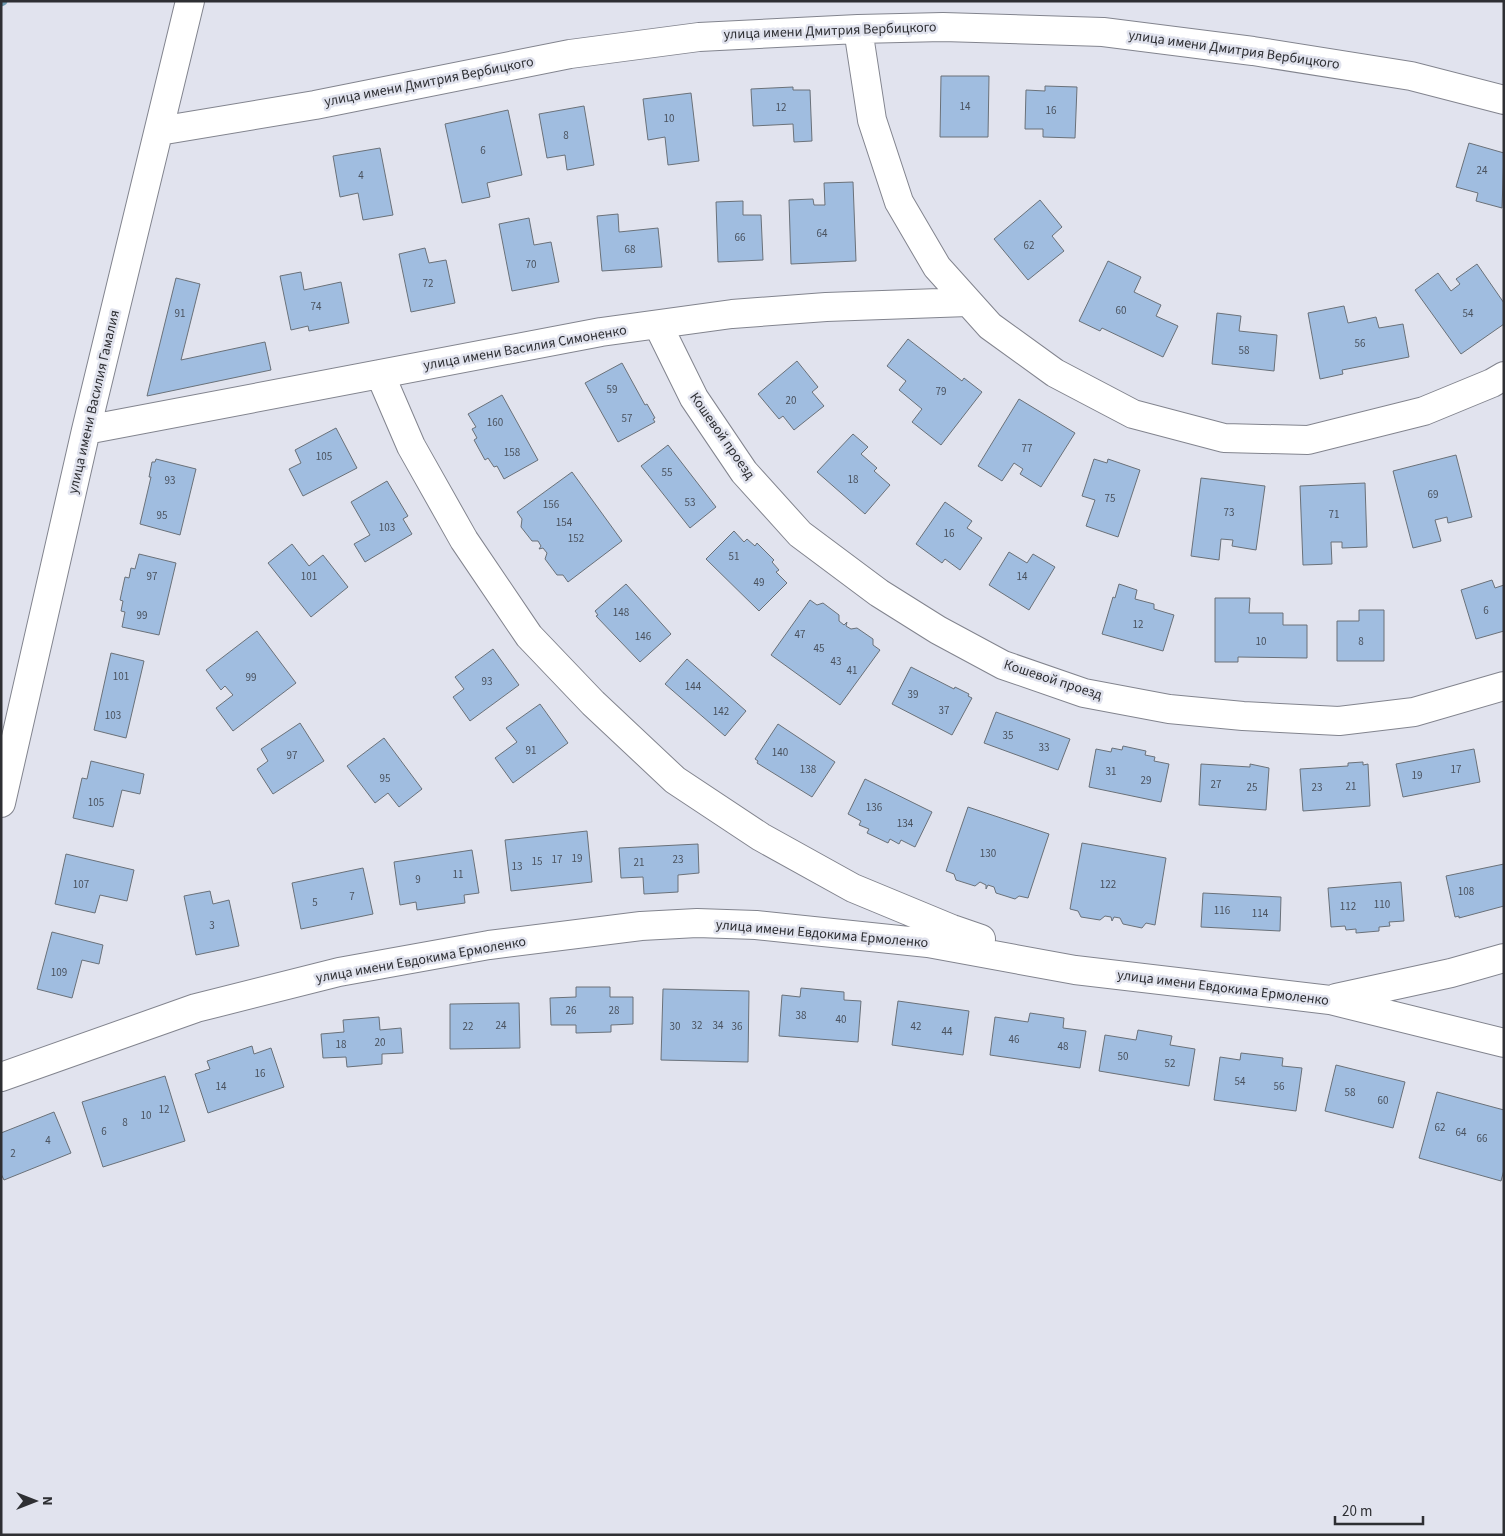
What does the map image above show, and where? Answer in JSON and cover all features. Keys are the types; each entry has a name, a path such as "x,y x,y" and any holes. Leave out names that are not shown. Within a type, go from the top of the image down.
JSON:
{"street":[{"name":"улица имени Василия Гамалия","path":"1,803 86,430 190,1"},
{"name":"улица имени Дмитрия Вербицкого","path":"159,131 315,105 570,54 699,37 943,27 1103,32 1253,51 1410,76 1504,100"},
{"path":"858,29 872,120 899,202 938,267 968,302 990,326 1054,373 1133,414 1224,438 1308,440 1424,411 1500,382"},
{"name":"улица имени Василия Симоненко","path":"86,430 529,345 658,324 732,314 826,306 968,302"},
{"name":"Кошевой проезд","path":"658,324 694,398 744,472 800,534 879,594 1003,665 1084,693 1169,709 1243,716 1339,721 1414,712 1504,686"},
{"path":"380,374 411,446 464,540 529,636 593,703 675,780 761,837 853,888 952,929 1074,970"},
{"name":"улица имени Евдокима Ермоленко","path":"1,1077 196,1008 339,972 489,945 641,926 697,922 756,925 928,943 1074,970 1330,1000 1504,1043"},
{"path":"1330,1000 1451,973 1504,958"}],"building":[{"path":"941,76 989,76 988,137 940,137"},
{"path":"1045,86 1077,87 1075,138 1043,137 1043,129 1025,129 1026,90 1045,91"},
{"path":"793,87 793,90 810,90 812,141 794,142 793,124 753,126 751,89"},
{"path":"691,93 699,161 668,165 665,137 648,140 643,99"},
{"path":"584,106 594,165 567,170 565,155 547,158 539,114"},
{"path":"508,110 522,175 487,183 490,197 462,203 445,124"},
{"path":"1469,143 1504,153 1502,208 1476,201 1478,193 1456,187"},
{"path":"380,148 393,215 363,220 358,193 340,197 333,156"},
{"path":"853,182 856,261 791,264 789,200 813,199 814,205 825,205 824,183"},
{"path":"1040,200 1062,227 1052,236 1064,251 1028,280 994,239"},
{"path":"743,201 743,215 761,215 763,260 718,262 716,202"},
{"path":"618,214 619,232 658,228 662,267 602,271 597,216"},
{"path":"529,218 534,245 551,242 559,282 512,291 499,224"},
{"path":"425,248 429,263 446,260 455,303 411,312 399,254"},
{"path":"1108,261 1141,277 1134,292 1161,305 1156,316 1178,326 1163,357 1102,328 1100,331 1079,321"},
{"path":"1477,264 1504,303 1504,324 1461,354 1415,290 1438,273 1451,291 1460,284 1456,279"},
{"path":"301,272 304,290 341,282 349,323 309,331 308,326 291,330 280,276"},
{"path":"176,278 200,284 181,360 265,342 271,370 147,396"},
{"path":"1344,306 1348,323 1376,317 1379,328 1403,324 1409,357 1342,370 1343,374 1320,379 1308,313"},
{"path":"1217,313 1241,316 1239,331 1277,335 1274,371 1212,364"},
{"path":"908,339 962,381 964,378 982,392 941,445 912,422 922,409 899,390 906,381 887,366"},
{"path":"797,361 818,387 812,392 824,406 794,430 783,416 779,419 758,394"},
{"path":"622,363 645,405 647,404 655,418 653,419 655,422 618,442 585,383"},
{"path":"502,395 538,460 504,479 497,466 494,467 488,458 485,460 474,440 477,438 472,429 476,427 468,414"},
{"path":"1019,399 1075,433 1041,487 1020,474 1023,469 1014,463 1002,481 978,466"},
{"path":"336,428 357,468 303,496 289,469 301,463 295,450"},
{"path":"853,434 868,447 861,454 877,468 874,471 890,485 865,514 817,472"},
{"path":"668,445 716,507 690,528 641,466"},
{"path":"1456,455 1472,517 1448,523 1447,517 1435,520 1441,541 1413,548 1393,471"},
{"path":"156,459 196,469 180,535 140,524 151,477 149,477 152,462 155,462"},
{"path":"1094,459 1107,463 1108,459 1140,470 1118,537 1086,526 1095,500 1082,496"},
{"path":"572,472 622,541 568,582 563,575 557,575 545,559 547,553 543,548 539,549 541,546 538,541 532,541 521,527 522,519 517,512"},
{"path":"1201,478 1265,486 1256,550 1232,546 1233,540 1221,539 1219,560 1191,556"},
{"path":"387,481 408,516 403,519 412,534 365,562 354,544 370,535 351,502"},
{"path":"1365,483 1367,547 1342,548 1342,542 1331,542 1332,564 1303,565 1300,486"},
{"path":"945,502 972,521 967,528 982,538 960,570 945,559 942,563 916,544"},
{"path":"734,531 744,542 747,539 755,546 757,543 774,560 772,562 779,570 776,572 787,583 759,611 706,559"},
{"path":"292,544 309,566 323,555 348,587 311,617 268,563"},
{"path":"1009,552 1027,563 1033,554 1055,567 1029,610 989,585"},
{"path":"139,554 176,563 159,635 122,627 125,612 121,611 123,601 120,600 125,577 129,578 131,568 135,569"},
{"path":"1492,580 1495,588 1504,585 1504,631 1476,639 1461,590"},
{"path":"626,584 671,634 640,662 596,616 598,615 595,611"},
{"path":"1119,584 1137,590 1135,599 1154,604 1154,609 1174,615 1163,651 1102,634"},
{"path":"1215,598 1250,598 1249,613 1283,613 1283,625 1307,625 1307,658 1238,657 1238,662 1215,662"},
{"path":"810,600 817,605 823,603 839,615 839,621 844,625 847,622 846,626 851,629 857,628 873,639 873,645 880,650 840,705 771,655"},
{"path":"1359,610 1384,610 1384,661 1337,661 1337,621 1359,621"},
{"path":"257,631 296,683 233,731 216,708 233,695 225,686 221,690 206,670"},
{"path":"493,649 519,685 470,721 453,697 464,689 455,677"},
{"path":"111,653 144,661 126,738 94,730"},
{"path":"687,659 746,711 725,736 665,684"},
{"path":"911,667 954,689 955,687 969,694 968,696 972,698 952,735 892,704"},
{"path":"540,704 568,743 513,783 495,758 517,742 506,728"},
{"path":"996,712 1070,739 1058,770 984,743"},
{"path":"300,723 324,761 273,794 257,769 268,761 261,749"},
{"path":"778,724 835,762 812,797 757,763 758,761 755,759"},
{"path":"384,738 422,789 399,807 388,793 375,803 347,766"},
{"path":"1123,746 1146,751 1145,755 1155,757 1154,761 1169,764 1161,802 1089,787 1096,749 1111,752 1112,748 1122,750"},
{"path":"1474,749 1480,782 1403,797 1396,764"},
{"path":"91,761 144,774 140,794 122,790 113,827 73,818 82,778 87,779"},
{"path":"1363,762 1363,765 1368,764 1370,806 1303,811 1300,769 1348,766 1348,763"},
{"path":"1201,764 1250,767 1250,764 1269,768 1266,810 1199,805"},
{"path":"865,779 932,812 915,847 901,840 899,844 890,839 888,843 867,833 869,829 859,825 861,821 848,814"},
{"path":"968,807 1049,834 1028,898 1019,896 1015,899 996,893 994,887 988,885 986,889 986,885 980,882 975,886 956,880 954,874 946,871"},
{"path":"587,831 592,882 511,891 505,840"},
{"path":"1082,843 1166,858 1155,925 1146,923 1142,928 1123,924 1120,918 1114,917 1112,921 1111,917 1105,916 1100,920 1081,917 1078,911 1070,909"},
{"path":"698,844 699,873 678,875 678,892 644,894 643,877 621,878 619,848"},
{"path":"472,850 479,893 464,895 465,903 417,910 416,902 400,905 394,862"},
{"path":"66,854 134,870 127,901 100,895 95,913 55,904"},
{"path":"1504,864 1504,906 1459,918 1459,916 1455,917 1446,876"},
{"path":"363,868 373,914 301,929 292,883"},
{"path":"1401,882 1404,921 1389,922 1390,926 1379,927 1379,931 1356,933 1356,929 1346,930 1345,926 1331,927 1328,888"},
{"path":"210,891 213,904 229,900 239,946 196,955 184,896"},
{"path":"1203,893 1281,897 1280,931 1201,927"},
{"path":"52,932 103,945 99,964 82,960 72,998 37,989"},
{"path":"576,987 610,987 610,997 633,997 633,1024 611,1025 611,1032 576,1033 576,1025 551,1025 550,998 576,997"},
{"path":"801,988 844,992 844,1000 861,1001 858,1042 779,1036 782,995 800,997"},
{"path":"663,989 749,991 748,1062 661,1060"},
{"path":"898,1001 969,1011 963,1055 892,1045"},
{"path":"519,1003 520,1048 450,1049 450,1004"},
{"path":"1030,1013 1064,1018 1063,1028 1086,1031 1080,1068 990,1055 995,1017 1028,1022"},
{"path":"379,1017 380,1030 401,1028 403,1053 382,1054 382,1064 347,1067 346,1057 323,1058 321,1034 344,1032 343,1020"},
{"path":"1138,1030 1172,1036 1170,1045 1195,1049 1189,1086 1099,1071 1105,1035 1136,1040"},
{"path":"252,1046 254,1054 271,1048 284,1087 208,1113 195,1074 210,1069 207,1061"},
{"path":"1241,1053 1283,1058 1282,1066 1302,1068 1296,1111 1214,1100 1220,1057 1240,1060"},
{"path":"1336,1065 1405,1082 1393,1128 1325,1111"},
{"path":"165,1076 185,1141 103,1167 82,1102"},
{"path":"1437,1092 1504,1110 1504,1170 1501,1181 1419,1158"},
{"path":"54,1112 71,1153 4,1180 1,1174 1,1133"}]}
